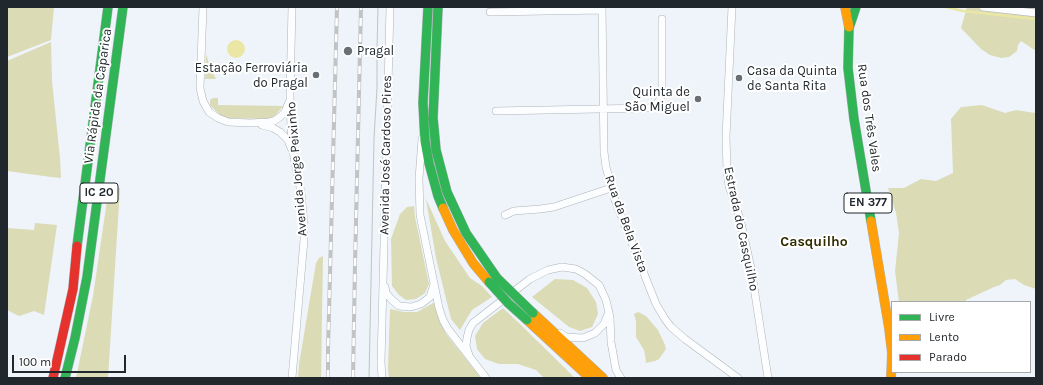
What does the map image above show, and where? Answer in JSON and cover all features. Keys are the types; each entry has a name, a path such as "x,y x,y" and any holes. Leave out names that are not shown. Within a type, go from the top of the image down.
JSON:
{"main road":[{"name":"Via Rápida da Caparica","path":"53,378 73,289 76,251 108,7"},
{"name":"Via Rápida da Caparica","path":"65,378 75,338 87,277 123,7"},
{"path":"428,7 423,82 425,141 429,163 435,185 453,230 473,263 493,280"},
{"path":"438,7 433,118 436,150 448,192 466,233 508,303 547,326 603,378"},
{"name":"Rua dos Três Vales","path":"845,7 849,28 848,68 852,99 891,345"},
{"name":"Rua dos Três Vales","path":"849,28 856,7"},
{"path":"46,378 58,329 66,287 76,251"},
{"path":"530,317 590,378"}],"street":[{"path":"203,7 200,88 203,101 209,112 228,122 250,123 274,121 287,109 290,95"},
{"name":"Avenida Jorge Peixinho","path":"292,7 290,95 291,129 294,158 301,192 304,224 304,240 292,378"},
{"name":"Avenida José Cardoso Pires","path":"382,378 381,362 390,7"},
{"name":"Estrada do Casquilho","path":"732,7 726,137 727,170 729,186 740,219 751,268 768,378"},
{"path":"982,7 1036,13"},
{"path":"490,12 602,8"},
{"name":"Rua da Bela Vista","path":"602,8 605,160 611,188 656,304 665,319 682,337 738,378"},
{"path":"496,111 648,108 654,106 659,101 662,94 662,19"},
{"path":"424,119 419,179 420,215 434,284 443,320 448,330 486,378"},
{"path":"250,123 273,128 280,132 288,140 294,158"},
{"path":"505,215 514,211 554,207 611,188"},
{"path":"469,355 466,346 469,330 473,323 530,279 548,270 562,267 576,269 586,274 599,285 606,300 610,317 611,342 616,370 621,378"},
{"name":"Avenida José Cardoso Pires","path":"384,279 386,293 399,306 411,307 421,304 430,297 434,284"},
{"path":"547,326 566,337 583,338 595,333 604,324 608,314 606,300"}],"green space":[{"path":"7,7 54,7 51,40 7,57"},
{"path":"967,7 1036,7 1036,51 1021,41 1018,45 1017,51 1009,57 1001,58 990,55 981,49 961,28"},
{"path":"51,42 52,81 61,178 7,171 7,61"},
{"path":"206,54 211,69 216,79 205,79"},
{"path":"213,98 218,98 218,105 283,106 275,116 267,119 227,118 220,115 210,105 210,100"},
{"path":"982,105 1005,113 1016,110 1036,112 1036,289 1024,285 1015,279 1006,280 1000,285 966,301 899,301 895,271 899,233 896,213 888,188 904,188 921,179 936,181 953,173 951,119 961,107"},
{"path":"109,187 120,188 108,378 76,378 93,296"},
{"path":"426,199 445,241 470,278 482,286 492,297 472,310 460,330 451,319 436,258"},
{"path":"414,206 429,284 425,293 416,299 406,300 399,295 392,286 391,239 400,214 407,207"},
{"path":"35,223 57,225 44,315 34,311 19,316 7,310 7,228 34,230"},
{"path":"323,256 321,378 298,378 316,263 319,258"},
{"path":"555,279 573,280 587,288 596,302 598,314 592,327 580,331 569,327 532,297"},
{"path":"435,302 439,319 446,334 481,378 389,378 390,309 404,312 417,312"},
{"path":"503,308 575,378 544,378 536,370 518,364 499,364 485,359 477,349 475,336 483,323"},
{"path":"638,312 646,316 658,330 665,345 666,349 659,359 655,361 645,363 644,350 636,337 636,321 634,314"}],"shaded area":[{"path":"236,40 242,43 245,49 242,55 236,58 230,55 227,49 230,43"}],"waterway":[{"path":"946,7 963,11 1036,19"}],"tram line":[{"path":"369,378 378,7"}],"railway":[{"path":"328,378 337,7"},
{"path":"353,378 361,7"}],"traffic: fast":[{"path":"77,246 108,7"},
{"path":"65,378 75,338 87,277 123,7"},
{"path":"428,7 423,103 425,141 429,163 438,196 443,208"},
{"path":"438,7 433,118 436,150 447,192 466,233 497,278"},
{"path":"856,7 849,28 848,68 854,119 871,221"},
{"path":"497,278 533,313"},
{"path":"489,282 508,303 527,320"}],"traffic: slow":[{"path":"845,7 849,27"},
{"path":"443,208 453,230 473,263 489,282"},
{"path":"871,221 891,345"},
{"path":"533,313 603,378"},
{"path":"527,320 590,378"},
{"path":"891,373 891,378"}],"traffic: jam":[{"path":"53,378 73,289 77,246"}],"place":[{"name":"Pragal","path":"348,51"},
{"name":"Estação Ferroviária do Pragal","path":"316,75"},
{"name":"Casa da Quinta de Santa Rita","path":"739,78"},
{"name":"Quinta de São Miguel","path":"698,99"}],"district":[{"name":"Casquilho","path":"814,242"}]}
